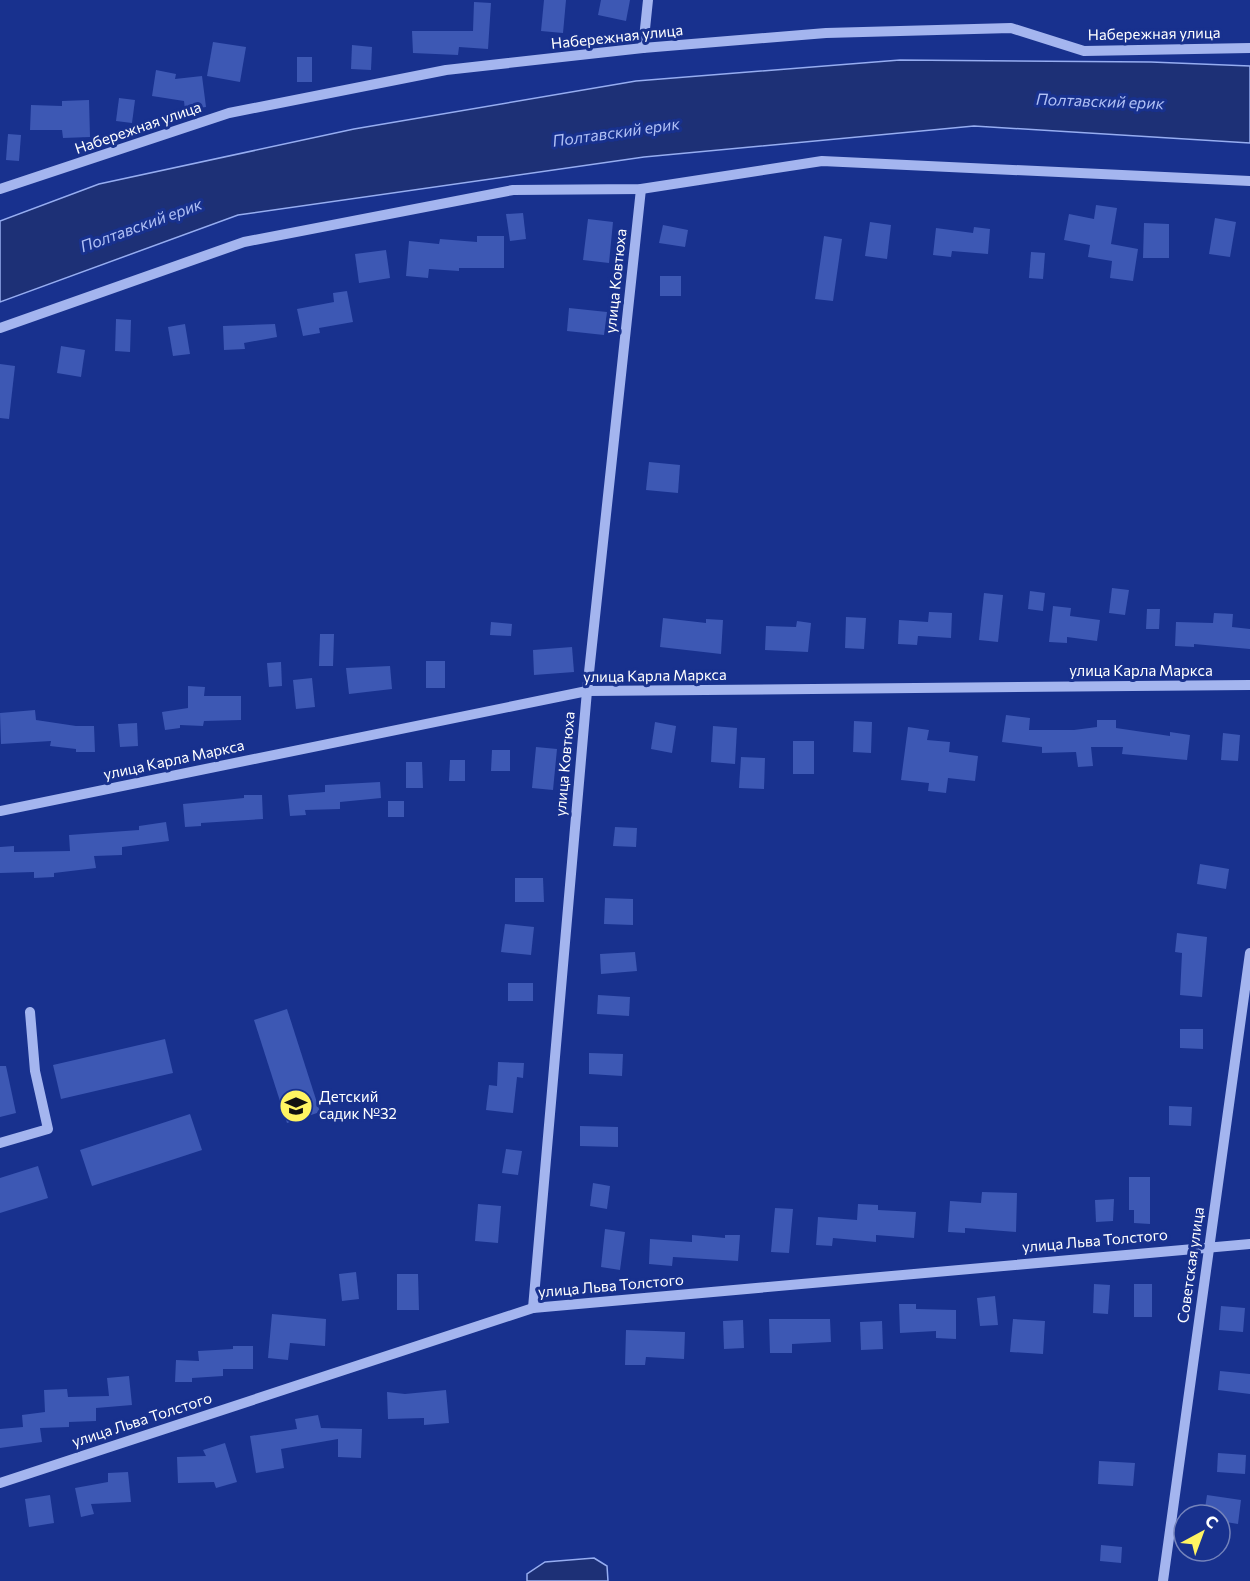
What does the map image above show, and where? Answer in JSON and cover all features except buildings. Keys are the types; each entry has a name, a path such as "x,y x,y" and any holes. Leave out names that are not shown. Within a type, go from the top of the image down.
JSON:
{"street":[{"path":"643,48 648,0"},
{"name":"Набережная улица","path":"0,189 229,113 446,70 643,48 826,33 1011,28 1084,51 1250,48"},
{"path":"0,328 244,242 513,190 641,189 822,161 1250,181"},
{"name":"улица Ковтюха","path":"533,1308 587,690 641,189"},
{"name":"улица Карла Маркса","path":"0,811 587,690 1250,685"},
{"name":"Советская улица","path":"1163,1581 1250,953"},
{"path":"0,1143 48,1129 35,1071 30,1012"},
{"name":"улица Льва Толстого","path":"0,1483 533,1308 1250,1244"}],"water":[{"name":"Полтавский ерик","path":"900,60 1151,62 1250,66 1250,143 974,126 644,157 238,215 0,302 0,221 99,184 354,129 636,81"},
{"path":"594,1558 607,1566 608,1581 527,1581 527,1574 545,1562"}],"place":[{"name":"Детский садик №32","path":"296,1106"}]}
